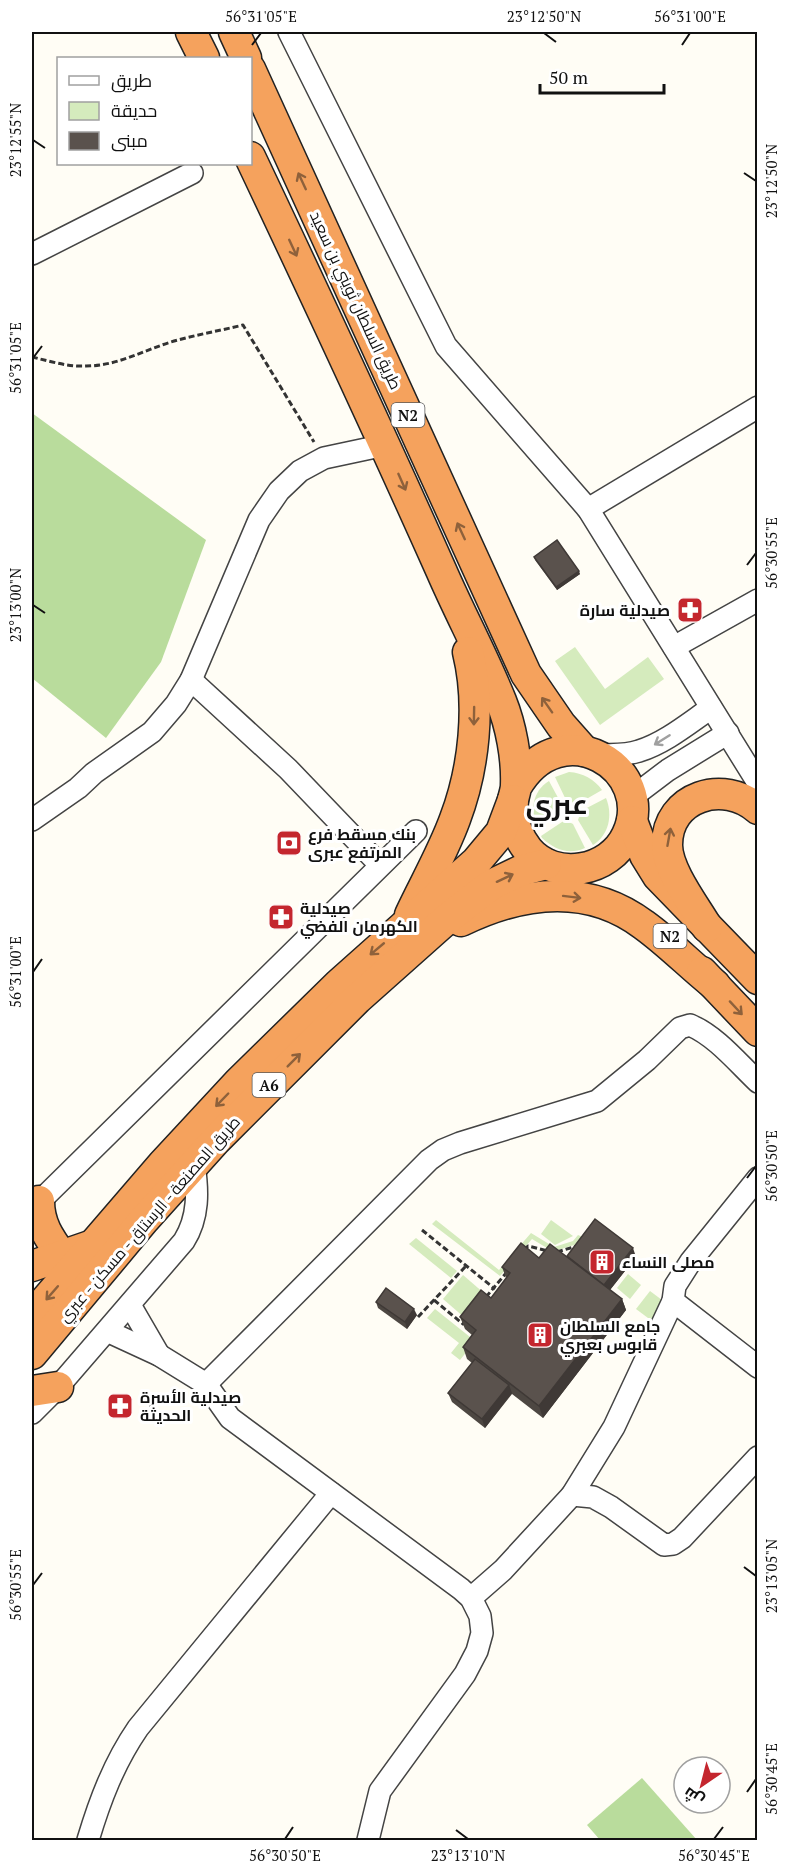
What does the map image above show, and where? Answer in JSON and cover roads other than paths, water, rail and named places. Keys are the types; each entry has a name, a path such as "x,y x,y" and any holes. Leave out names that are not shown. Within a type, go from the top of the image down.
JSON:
{"highway":[{"path":"191,32 204,57"},
{"path":"234,32 246,57"},
{"name":"طريق السلطان ثويني بن سعيد","path":"252,73 526,674 561,725 590,753"},
{"name":"N2","path":"252,161 385,445 502,703 513,749 515,793 513,819 519,837 530,853 555,866 604,878 627,893 660,925 758,1031"},
{"path":"412,935 455,819 466,780 474,731 471,665 444,578"},
{"path":"515,793 525,773 551,753 567,750 590,753"},
{"name":"N2","path":"590,753 609,762 627,784 645,855 658,876 758,979"},
{"path":"707,927 669,860 667,845 669,830 676,815 687,804 701,796 717,792 734,794 748,800 758,808"},
{"name":"طريق المصنعة - الرستاق - مسكن - عبري","path":"32,1354 194,1164 299,1055 371,986 501,832 515,793"},
{"path":"555,866 580,869 594,866 608,858 627,836 632,809"},
{"name":"طريق المصنعة - الرستاق - مسكن - عبري","path":"32,1316 206,1117 339,984 491,885 520,871 555,866"},
{"path":"412,935 506,903 542,896 566,896 608,904 643,924 715,985"},
{"path":"35,1205 41,1223 62,1256"},
{"path":"32,1266 93,1245"}],"street":[{"path":"289,32 446,346 588,509 758,783"},
{"path":"32,254 192,173"},
{"path":"588,509 758,407"},
{"path":"32,820 152,732 176,704 191,680 259,520 269,503 290,480 300,471 324,458 385,445"},
{"path":"674,647 758,600"},
{"path":"191,680 288,769 380,865"},
{"path":"590,753 627,754 639,751 654,745 711,708"},
{"path":"632,809 668,770 728,733"},
{"path":"35,1205 416,831"},
{"path":"206,1384 429,1160 443,1150 597,1101 680,1029 690,1025 714,1040 758,1082"},
{"path":"32,1413 45,1389 107,1331 184,1241 192,1227 197,1199 194,1164"},
{"path":"471,1598 503,1570 572,1495 614,1427 673,1302 675,1286 691,1261 758,1178"},
{"path":"673,1302 758,1367"},
{"path":"130,1305 159,1355"},
{"path":"107,1331 159,1355 206,1384 230,1418 471,1598 480,1616 482,1633 477,1652 465,1674 380,1791 368,1840"},
{"path":"572,1495 593,1497 664,1545 674,1544 758,1457"},
{"path":"88,1840 105,1788 125,1747 138,1728 331,1493"}],"place":[{"name":"صيدلية سارة","path":"690,610"},
{"name":"بنك مسقط فرع المرتفع عبرى","path":"289,843"},
{"name":"صيدلية الكهرمان الفضي","path":"281,917"},
{"name":"مصلى النساء","path":"602,1262"},
{"name":"جامع السلطان قابوس بعبري","path":"540,1335"},
{"name":"صيدلية الأسرة الحديثة","path":"120,1406"}],"district":[{"name":"عبري","path":"557,803"}]}
